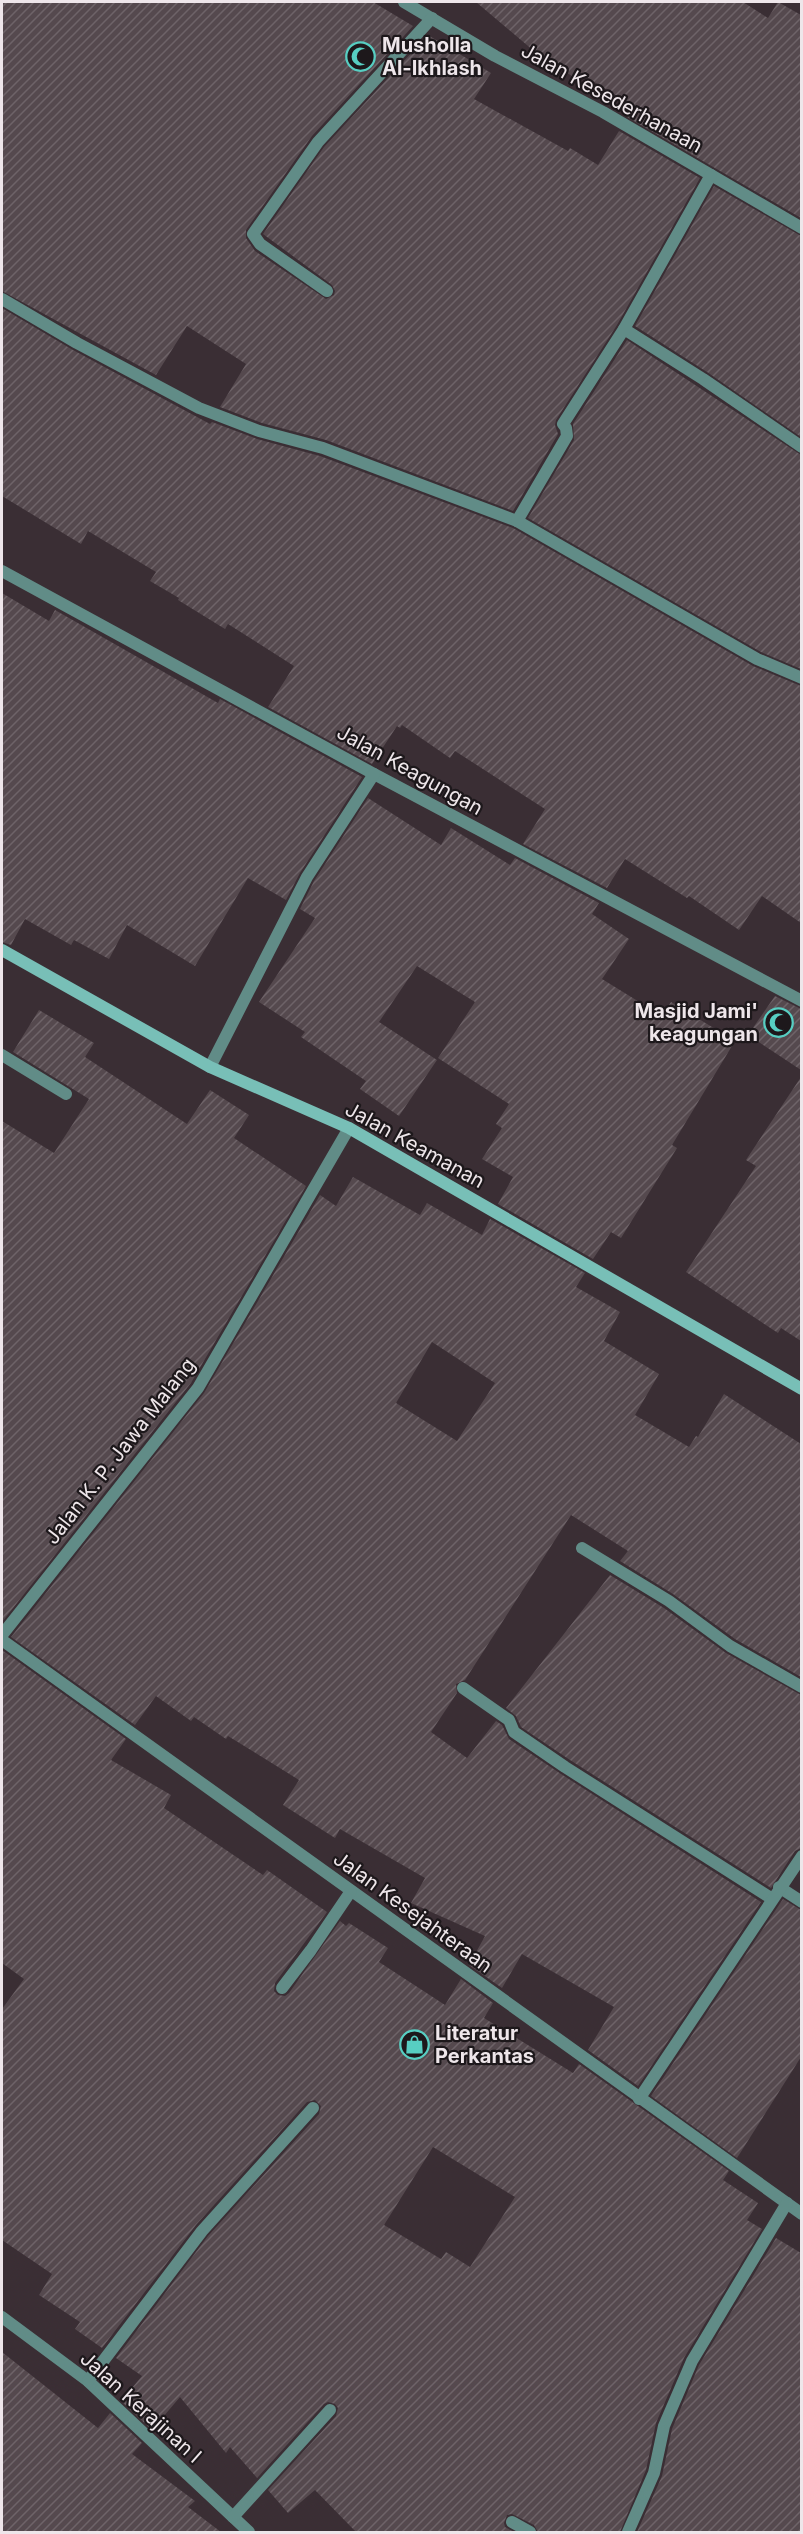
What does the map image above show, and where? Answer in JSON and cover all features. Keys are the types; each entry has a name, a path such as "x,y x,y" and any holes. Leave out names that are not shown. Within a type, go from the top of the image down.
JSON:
{"street":[{"name":"Jalan Kesederhanaan","path":"404,2 495,56 603,112 801,228"},
{"path":"327,291 260,244 253,234 318,142 432,18"},
{"path":"518,521 567,436 563,424 624,329 711,175"},
{"path":"2,299 68,338 199,408 260,431 333,452 518,521 757,659 801,678"},
{"path":"624,329 703,379 801,447"},
{"name":"Jalan Keagungan","path":"2,571 374,774 801,1001"},
{"path":"210,1067 307,877 374,774"},
{"name":"Jalan Keamanan","path":"2,950 210,1067 349,1128 801,1389"},
{"path":"2,1055 66,1094"},
{"name":"Jalan K. P. Jawa Malang","path":"2,1635 198,1388 349,1128"},
{"path":"582,1548 669,1601 730,1646 801,1687"},
{"name":"Jalan Kesejahteraan","path":"2,1640 801,2214"},
{"path":"463,1688 509,1720 514,1732 565,1767 771,1899"},
{"path":"639,2099 801,1857"},
{"path":"779,1887 801,1902"},
{"path":"282,1989 351,1891"},
{"path":"88,2381 202,2231 313,2108"},
{"path":"628,2532 654,2473 664,2426 692,2361 787,2203"},
{"name":"Jalan Kerajinan I","path":"2,2317 88,2381 249,2532"},
{"path":"233,2517 330,2410"},
{"path":"512,2522 530,2532"}],"building":[{"path":"2,2 373,2 413,26 312,136 246,230 246,238 255,251 326,299 334,295 332,285 263,234 324,147 428,35 491,73 474,99 568,151 570,148 598,165 619,131 700,178 617,325 556,420 558,434 513,511 326,440 262,423 220,407 246,364 187,326 156,375 2,291"},
{"path":"476,2 743,2 768,18 778,2 801,15 801,218 627,117 633,106 575,70 572,76 541,57"},
{"path":"714,186 801,236 801,437 635,326"},
{"path":"2,308 73,350 210,424 212,422 257,439 320,456 513,528 753,666 801,686 801,923 762,896 739,930 689,896 687,898 625,859 607,888 523,844 545,809 455,751 450,758 402,725 400,728 397,726 372,764 268,707 294,666 228,624 225,629 178,600 179,598 150,581 156,572 88,531 81,544 2,496"},
{"path":"627,340 801,455 801,669 761,652 528,518 574,440 573,424"},
{"path":"2,593 49,621 55,610 218,703 220,699 362,777 300,873 286,900 248,878 195,966 127,925 109,959 74,940 71,945 25,919 11,945 2,942"},
{"path":"368,798 441,845 451,828 510,865 515,858 599,903 592,914 629,939 602,979 662,1016 671,1002 735,1041 672,1145 677,1148 621,1238 611,1232 593,1259 498,1204 513,1177 482,1159 502,1128 496,1124 509,1104 438,1058 475,1002 417,966 379,1022 437,1060 399,1116 360,1089 366,1081 301,1037 305,1032 259,1002 315,918 300,909 314,881"},
{"name":"Masjid Jami' keagungan","path":"775,996 801,1009 801,1070 748,1035"},
{"path":"39,1010 94,1043 85,1057 187,1124 210,1090 249,1115 234,1138 306,1186 191,1383 2,1622 2,1121 54,1153 89,1099 13,1052"},
{"path":"801,1077 801,1341 781,1328 778,1333 686,1272 756,1166 746,1160"},
{"path":"353,1177 420,1215 427,1203 482,1235 490,1219 585,1273 576,1287 620,1312 604,1341 659,1374 635,1415 689,1447 696,1436 698,1437 724,1394 801,1444 801,1677 735,1639 673,1594 620,1561 628,1551 571,1515 465,1680 456,1684 457,1693 431,1732 467,1758 496,1721 502,1725 509,1739 761,1902 638,2086 588,2050 614,2007 522,1954 502,1988 469,1965 485,1936 411,1903 425,1878 340,1829 335,1838 283,1805 299,1780 228,1736 226,1739 194,1717 191,1721 156,1696 135,1725 11,1637 204,1393 320,1195 336,1206","holes":["432,1342 495,1383 457,1441 396,1403"]},
{"path":"610,1575 664,1608 726,1653 801,1695 801,1848 795,1851 771,1888 521,1727 516,1716 506,1708"},
{"path":"2,1650 126,1739 111,1760 171,1795 164,1808 263,1875 267,1870 327,1912 275,1983 274,1991 278,1995 285,1996 289,1993 340,1921 346,1926 349,1923 388,1948 379,1962 445,2005 461,1979 493,2003 484,2018 573,2073 579,2064 729,2171 723,2180 758,2203 747,2220 762,2229 684,2358 656,2423 646,2470 620,2532 538,2532 534,2525 512,2514 507,2515 504,2523 505,2527 514,2532 356,2532 315,2490 288,2513 268,2490 336,2416 338,2408 335,2404 328,2402 257,2478 230,2447 226,2453 180,2397 152,2430 121,2401 142,2376 116,2358 208,2236 319,2114 321,2106 315,2100 307,2102 196,2225 102,2348 75,2329 80,2322 39,2295 52,2274 2,2240 2,2009 24,1979 2,1963","holes":["433,2147 515,2197 470,2267 446,2252 441,2259 384,2225"]},
{"path":"783,1899 801,1910 801,2057 737,2158 651,2096"},
{"path":"776,2238 801,2253 801,2532 637,2532 662,2476 672,2429 699,2365"},
{"path":"2,2352 98,2428 110,2413 142,2443 132,2454 195,2501 188,2507 221,2532 2,2532"}],"place":[{"name":"Musholla Al-Ikhlash","path":"361,56"},
{"name":"Masjid Jami' keagungan","path":"779,1022"},
{"name":"Literatur Perkantas","path":"414,2045"}]}
